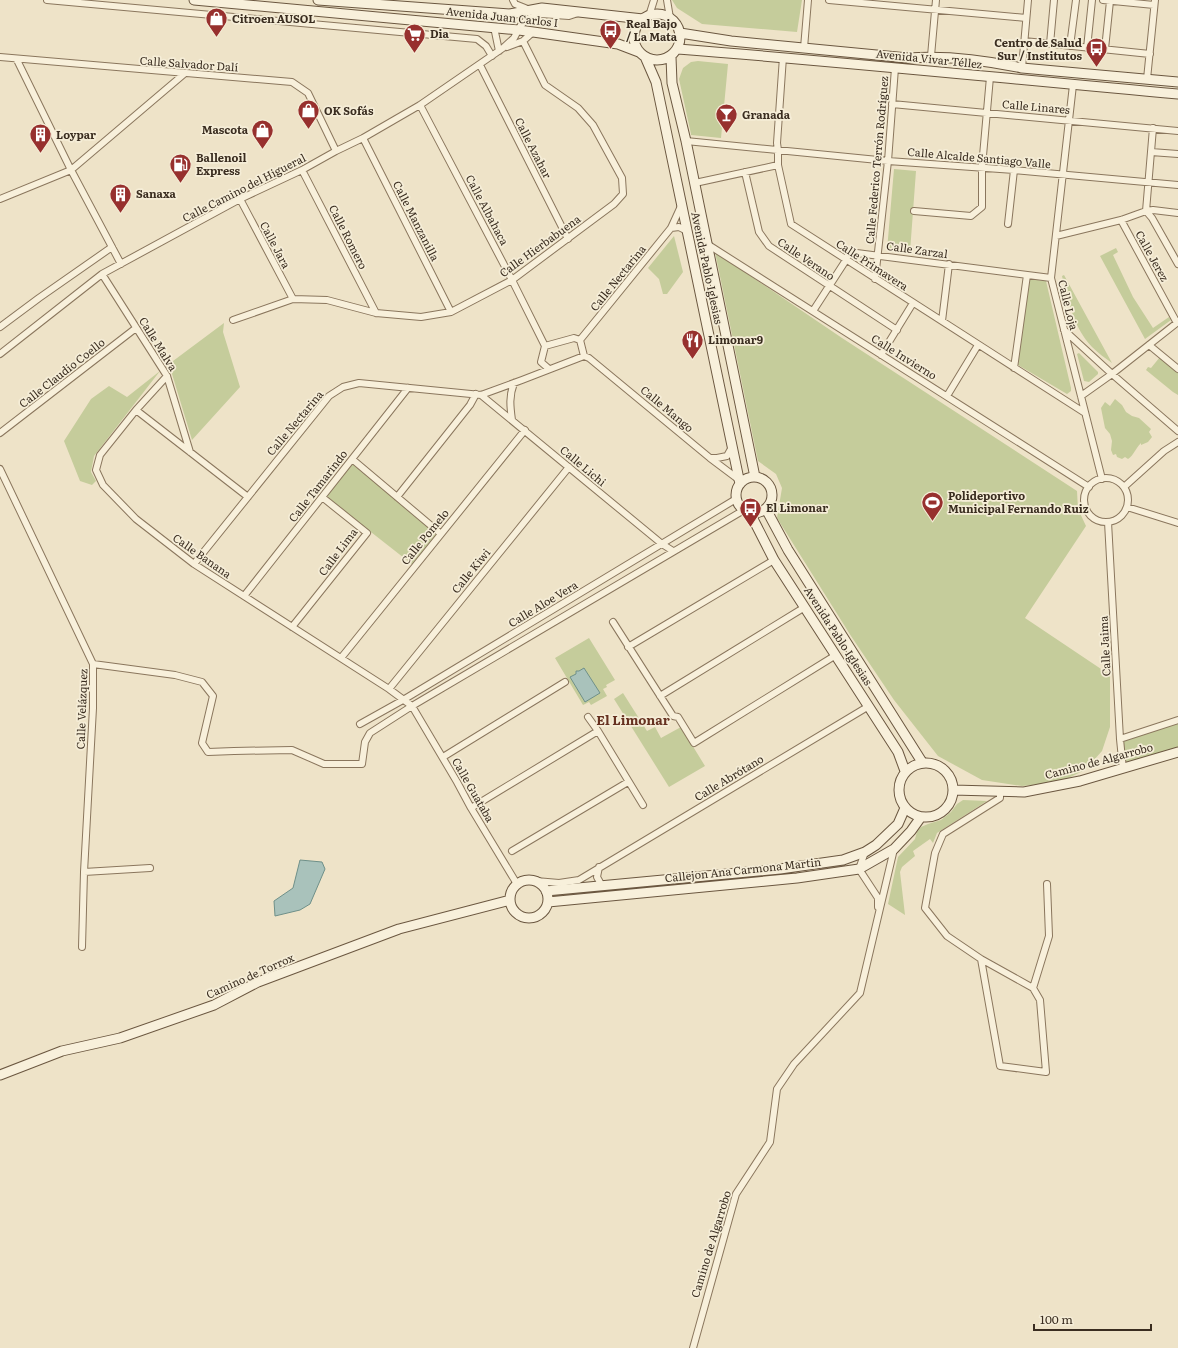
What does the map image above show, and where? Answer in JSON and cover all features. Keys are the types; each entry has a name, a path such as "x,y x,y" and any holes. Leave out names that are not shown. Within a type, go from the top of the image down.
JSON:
{"street":[{"path":"47,0 478,39 486,46 492,56"},
{"name":"Avenida Juan Carlos I","path":"194,0 494,27 618,44 639,52"},
{"name":"Avenida Juan Carlos I","path":"318,0 510,14 542,8 579,13 646,17"},
{"path":"513,0 515,4 530,10"},
{"path":"646,17 659,14 670,18 678,27 680,41 678,49 671,57 659,61 646,58 639,52 635,45 634,36 638,24 646,17 654,0"},
{"path":"667,0 670,18"},
{"path":"804,48 808,0"},
{"path":"829,0 1026,18"},
{"path":"931,56 936,0"},
{"path":"1022,68 1028,0"},
{"path":"1050,44 1054,0"},
{"path":"1070,46 1076,0"},
{"path":"1087,48 1092,0"},
{"path":"1103,0 1154,2 1147,79"},
{"path":"1105,49 1110,1"},
{"name":"Calle Camino del Higueral","path":"0,354 102,274 240,199 302,170 363,138 420,105 480,65 501,49 514,38 529,18 541,14 569,16 579,13"},
{"path":"494,27 501,49"},
{"name":"Calle Camino del Higueral","path":"501,49 523,41 533,32"},
{"name":"Avenida Vivar Téllez","path":"680,33 731,41 908,58 931,56 996,63 1022,68 1178,82"},
{"name":"Calle Hierbabuena","path":"233,320 293,299 327,300 376,313 421,317 451,312 512,280 614,204 623,194 622,178 593,124 578,108 545,85 523,41"},
{"path":"1024,41 1150,54"},
{"name":"Avenida Vivar Téllez","path":"678,49 784,57 1178,94"},
{"name":"Calle Salvador Dalí","path":"0,57 17,60 292,82 308,93 336,151"},
{"name":"Avenida Pablo Iglesias","path":"671,57 671,79 695,183 755,477"},
{"name":"Calle Primavera","path":"784,57 777,143 778,166 791,224 1085,413"},
{"name":"Avenida Pablo Iglesias","path":"646,58 656,82 739,481"},
{"path":"17,60 71,170 121,264"},
{"name":"Calle Azahar","path":"480,65 568,239"},
{"name":"Calle Federico Terrón Rodríguez","path":"875,279 879,255 895,68"},
{"path":"0,199 71,170 184,74"},
{"path":"914,211 971,216 982,207 982,168 990,77"},
{"name":"Calle Loja","path":"1073,85 1051,278 1102,479"},
{"name":"Calle Linares","path":"892,104 1178,130"},
{"name":"Calle Albahaca","path":"420,105 545,346"},
{"path":"1153,128 1146,211 1152,218 1177,260"},
{"name":"Calle Manzanilla","path":"363,138 451,312"},
{"name":"Calle Alcalde Santiago Valle","path":"686,141 888,160 1148,181 1178,185"},
{"path":"1151,152 1178,154"},
{"path":"695,183 778,166"},
{"name":"Calle Romero","path":"302,170 376,313"},
{"path":"1008,224 1014,170"},
{"name":"Calle Verano","path":"745,172 759,232 769,246 897,330"},
{"name":"Calle Jara","path":"240,199 293,299"},
{"name":"Calle Nectarina","path":"580,340 671,228 682,204"},
{"path":"1056,236 1120,220 1146,211 1153,210 1178,213"},
{"name":"Calle Jerez","path":"1120,220 1177,322"},
{"path":"671,228 679,227 687,231"},
{"name":"Calle Invierno","path":"707,244 1089,487"},
{"path":"0,327 112,247"},
{"name":"Calle Zarzal","path":"846,260 849,252 1051,278"},
{"path":"813,311 846,260"},
{"path":"942,321 949,264"},
{"name":"Calle Malva","path":"102,274 167,376 190,452"},
{"path":"1014,368 1027,275"},
{"path":"881,355 913,303"},
{"path":"1081,396 1112,374 1177,322"},
{"name":"Calle Claudio Coello","path":"0,433 136,328"},
{"path":"1064,330 1178,431"},
{"path":"549,370 541,362 545,346 574,338 580,340 584,356"},
{"path":"947,396 978,345"},
{"path":"1149,345 1178,369"},
{"name":"Calle Nectarina","path":"194,564 329,396 343,387 359,383 479,395 584,356"},
{"name":"Calle Mango","path":"584,356 589,358 739,481"},
{"name":"Calle Banana","path":"167,376 136,410 100,455 96,470 103,485 136,519 194,564 389,689 412,706"},
{"path":"512,420 510,404 511,390 514,383"},
{"name":"Calle Tamarindo","path":"244,596 408,388"},
{"path":"397,496 479,395"},
{"name":"Calle Lichi","path":"479,395 512,420 662,544 673,551"},
{"path":"136,410 248,497"},
{"name":"Calle Pomelo","path":"341,658 524,430"},
{"path":"1124,487 1164,451 1178,442"},
{"path":"710,458 727,456 732,448"},
{"path":"352,459 441,534"},
{"name":"Calle Kiwi","path":"389,689 569,467"},
{"name":"Calle Velázquez","path":"0,469 93,664 93,708 84,872 82,947"},
{"path":"755,477 768,483 772,496 766,509 758,513 747,512 739,505 736,499 736,491 739,481 755,477"},
{"path":"1102,479 1110,479 1124,487 1128,500 1127,507 1123,514 1116,520 1108,522 1100,521 1092,517 1087,511 1084,503 1085,494 1089,487 1102,479"},
{"name":"Calle Lima","path":"292,627 367,533 322,497"},
{"name":"Calle Aloe Vera","path":"360,724 403,700 736,499"},
{"path":"1127,507 1178,523"},
{"name":"Avenida Pablo Iglesias","path":"766,509 788,550 922,762"},
{"name":"Avenida Pablo Iglesias","path":"747,512 774,560 898,752 905,771"},
{"name":"Calle Aloe Vera","path":"93,664 175,675 202,682 213,696 202,742 208,752 234,750 292,750 324,764 362,764 365,742 370,734 412,706 673,551 747,512"},
{"name":"Calle Jaima","path":"1108,522 1123,769"},
{"path":"628,646 774,560"},
{"path":"660,696 805,608"},
{"path":"613,622 673,716 678,717 694,743 836,655"},
{"path":"443,757 565,682"},
{"name":"Calle Guataba","path":"412,706 517,884"},
{"name":"Calle Abrótano","path":"536,881 559,883 579,880 869,706"},
{"path":"588,717 643,805"},
{"path":"1120,739 1178,720"},
{"path":"471,808 598,731"},
{"name":"Camino de Algarrobo","path":"953,790 1024,792 1080,781 1178,752"},
{"path":"922,762 940,766 947,772 952,781 953,790 951,800 946,808 930,817 921,817 912,814 905,808 900,799 898,789 900,780 905,771 913,765 922,762"},
{"path":"512,851 628,782"},
{"path":"981,959 1000,1066 1046,1072 1040,1000 1032,988 981,959 947,936 926,908 935,853 943,834 1000,798 1000,792"},
{"name":"Callejon Ana Carmona Martin","path":"546,891 780,869 843,860 865,852 876,845 898,824 905,808"},
{"name":"Callejon Ana Carmona Martin","path":"548,902 797,878 859,869 894,849 911,831 921,817"},
{"name":"Camino de Algarrobo","path":"693,1348 736,1194 770,1142 777,1089 794,1064 860,993 894,849"},
{"path":"859,869 865,852"},
{"path":"599,867 597,877 602,886"},
{"path":"84,872 150,868"},
{"name":"Camino de Algarrobo","path":"859,869 878,898 877,923"},
{"path":"527,880 536,881 542,885 546,891 548,902 540,915 532,918 524,918 515,912 512,907 510,900 511,894 517,884 527,880"},
{"path":"1032,988 1049,936 1047,884"},
{"name":"Camino de Torrox","path":"0,1075 62,1051 120,1038 214,1005 258,982 399,929 510,900"}],"green space":[{"path":"672,0 802,0 797,32 702,24 677,8"},
{"path":"698,61 728,64 721,138 691,135 679,79 683,68 691,62"},
{"path":"894,169 916,171 910,252 887,250"},
{"path":"674,236 683,272 667,294 663,294 659,279 648,268"},
{"path":"1116,248 1118,252 1113,255 1133,297 1153,328 1169,317 1171,320 1145,339 1100,256"},
{"name":"Polideportivo Municipal Fernando Ruiz","path":"715,252 842,338 1077,491 1078,509 1086,526 1025,618 1110,675 1110,727 1102,751 1085,770 1060,782 1022,786 982,780 938,756 894,700 851,636 777,518 782,488 776,474 758,461"},
{"path":"1064,275 1112,363 1092,347 1076,323 1069,304 1062,276"},
{"path":"1029,279 1046,281 1071,388 1071,391 1067,394 1018,365"},
{"path":"224,323 223,332 240,387 192,440 169,364"},
{"path":"1079,353 1098,372 1098,374 1089,382 1084,381 1077,354"},
{"path":"1160,357 1178,373 1178,395 1146,370 1148,367 1151,368"},
{"path":"160,371 94,456 91,472 96,481 92,485 80,481 64,441 91,399 109,386 127,397"},
{"path":"1115,399 1122,405 1126,412 1139,418 1151,429 1149,432 1152,437 1148,442 1141,445 1141,443 1132,456 1128,459 1125,457 1122,459 1117,457 1116,454 1113,455 1111,450 1112,441 1110,434 1105,428 1101,408 1105,402 1110,406"},
{"path":"353,462 437,534 413,565 325,496"},
{"path":"589,638 615,680 606,685 607,687 603,689 607,696 591,705 589,702 583,705 555,658"},
{"path":"623,693 647,731 655,727 661,738 681,727 705,766 669,787 614,699"},
{"path":"1178,722 1178,750 1125,767 1121,740"},
{"path":"963,800 987,801 937,833 933,843 930,839 913,851 915,856 902,867 900,872 905,915 888,904 898,857 915,839 917,832 921,827 941,820"}],"water":[{"path":"584,668 600,693 585,702 570,677 576,674 576,671"},
{"path":"300,860 322,862 325,869 310,904 300,910 275,916 274,901 293,888"}],"place":[{"name":"Citroen AUSOL","path":"217,38"},
{"name":"Real Bajo / La Mata","path":"610,50"},
{"name":"Dia","path":"414,54"},
{"name":"Centro de Salud Sur / Institutos","path":"1097,68"},
{"name":"OK Sofás","path":"308,130"},
{"name":"Granada","path":"726,134"},
{"name":"Mascota","path":"263,150"},
{"name":"Loypar","path":"41,154"},
{"name":"Ballenoil Express","path":"180,184"},
{"name":"Sanaxa","path":"121,214"},
{"name":"Limonar9","path":"693,360"},
{"name":"Polideportivo Municipal Fernando Ruiz","path":"932,522"},
{"name":"El Limonar","path":"750,528"}],"district":[{"name":"El Limonar","path":"633,720"}]}
